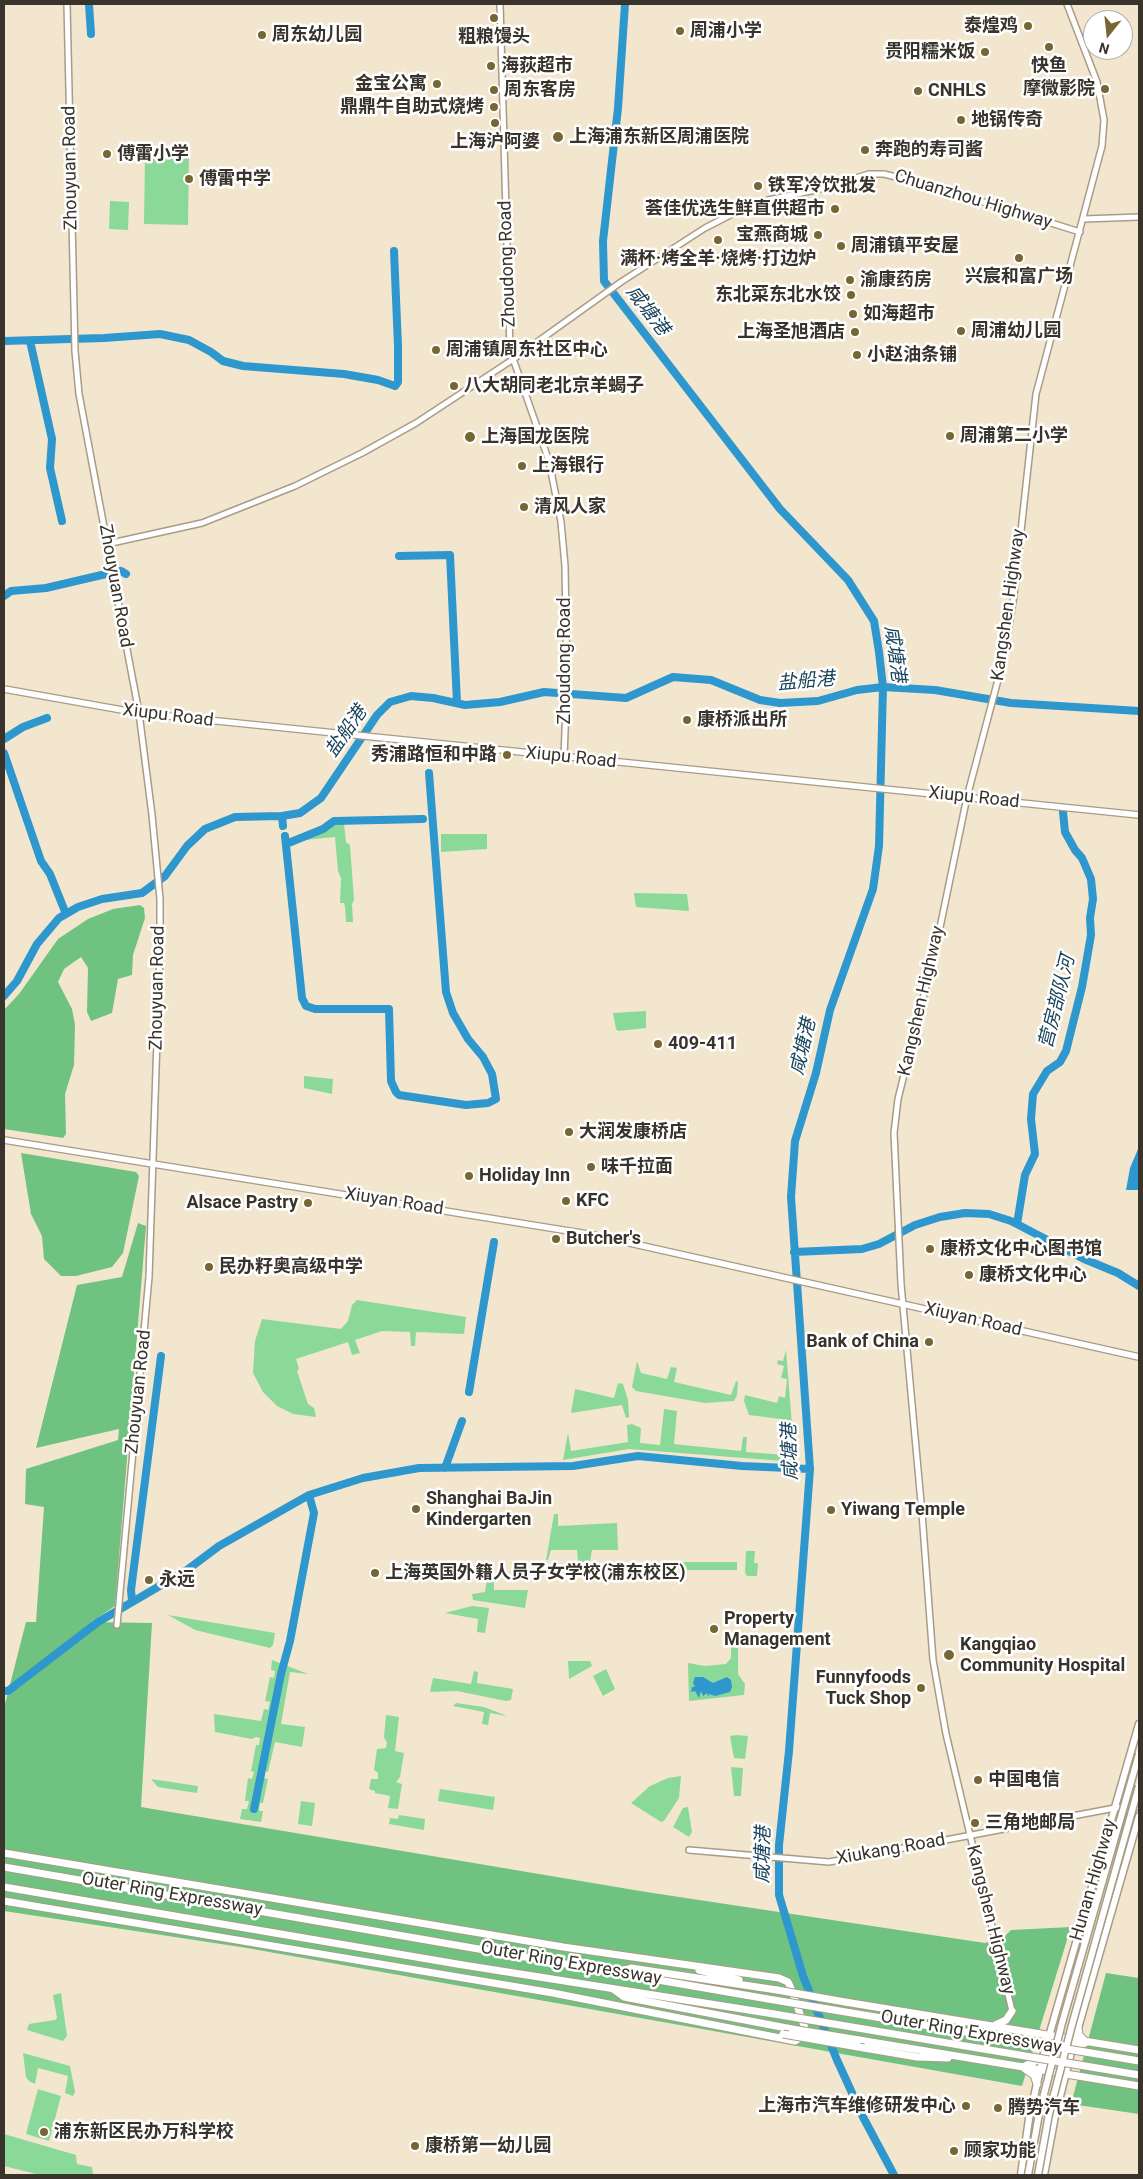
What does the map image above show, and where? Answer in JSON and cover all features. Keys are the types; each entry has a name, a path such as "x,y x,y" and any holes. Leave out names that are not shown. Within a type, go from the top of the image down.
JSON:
{"highway":[{"path":"4,1853 564,1947 784,1980 790,1986 806,2031 800,2040 795,2040 739,2031 724,2026"},
{"name":"Outer Ring Expressway","path":"4,1867 1139,2061"},
{"name":"Outer Ring Expressway","path":"4,1887 462,1965 610,1987 1139,2075"},
{"path":"4,1901 554,1993 724,2026 928,2058 956,2057"},
{"path":"663,1961 741,1980 753,1986"},
{"path":"616,1972 631,1968 753,1986 1049,2037 1075,2039 1139,2050"},
{"path":"610,1987 624,1997 706,2014 1020,2068 1139,2086"},
{"path":"990,2027 1006,2020 1012,2010"},
{"path":"706,2014 737,2027"},
{"path":"1078,2028 1080,2038 1089,2042"},
{"path":"1020,2068 1075,2039"},
{"path":"1040,2070 1072,2049 1089,2042"},
{"path":"1020,2068 1034,2075 1037,2084"}],"main road":[{"name":"Xiupu Road","path":"4,690 138,714 1139,815"},
{"name":"Xiuyan Road","path":"4,1140 594,1235 1139,1357"},
{"name":"Hunan Highway","path":"1020,2175 1029,2119 1043,2057 1139,1724"},
{"path":"1028,2175 1039,2114 1062,2022 1139,1754"},
{"path":"1038,2175 1049,2114 1069,2034 1139,1786"},
{"name":"Hunan Highway","path":"1044,2175 1055,2116 1072,2049 1139,1816"}],"street":[{"name":"Zhouyuan Road","path":"67,4 73,331 79,394 138,714 158,869 160,899 150,1277 120,1593 119,1624"},
{"name":"Zhoudong Road","path":"500,4 510,350 549,461 561,522 565,566 567,681 564,756"},
{"name":"Kangshen Highway","path":"1012,2010 969,1836 946,1734 933,1660 925,1548 902,1304 894,1161 898,1099 937,942 967,797 1004,657 1014,595 1036,394 1102,146 1104,120 1097,82 1068,4"},
{"name":"Chuanzhou Highway","path":"107,544 202,523 295,486 416,423 512,360 620,282 714,222 768,200 869,174 884,174 932,186 1080,232"},
{"path":"1084,219 1139,217"},
{"name":"Xiukang Road","path":"690,1850 829,1862 1115,1808 1139,1807"}],"green space":[{"path":"145,155 189,156 188,225 144,224"},
{"path":"110,201 129,202 128,230 109,229"},
{"path":"335,824 344,824 346,842 350,845 354,900 352,904 353,922 346,922 344,903 340,903 341,878 338,871 335,837 305,840 327,830"},
{"path":"441,834 487,834 487,849 441,852"},
{"path":"634,893 687,894 689,911 636,907"},
{"path":"140,905 144,908 145,918 133,955 132,975 118,979 112,1013 91,1021 87,1012 88,968 81,957 64,969 58,982 72,1009 75,1025 74,1065 65,1094 66,1134 63,1138 4,1129 4,1010 19,994 58,939 88,919 113,909"},
{"path":"646,1011 646,1028 618,1031 616,1029 613,1013"},
{"path":"304,1076 333,1079 332,1094 304,1088"},
{"path":"21,1153 136,1172 139,1176 123,1253 112,1267 76,1276 61,1276 44,1259 42,1236 31,1214"},
{"path":"138,1223 146,1226 115,1606 91,1622 152,1623 141,1807 646,1892 985,1943 1003,1938 1011,1930 1071,1927 1022,2086 247,1948 4,1911 4,1708 26,1622 36,1622 44,1507 25,1504 26,1469 118,1440 119,1429 36,1448 77,1285 122,1277"},
{"path":"357,1300 466,1317 464,1334 416,1332 415,1346 411,1346 410,1332 382,1331 355,1340 360,1353 352,1355 348,1342 296,1359 299,1369 297,1371 308,1404 314,1408 316,1417 293,1414 277,1406 263,1392 253,1373 255,1341 262,1319 341,1329 348,1321 352,1305"},
{"path":"786,1350 793,1437 789,1437 789,1424 783,1423 781,1419 749,1415 744,1401 745,1395 777,1403 779,1396 785,1398 787,1379 781,1378 784,1366 777,1364 778,1360 783,1361"},
{"path":"637,1361 641,1373 667,1379 671,1367 677,1368 674,1382 731,1395 736,1381 738,1382 737,1395 734,1401 705,1403 636,1391 632,1387"},
{"path":"618,1383 623,1384 628,1400 629,1417 626,1418 622,1405 571,1413 575,1389 614,1398"},
{"path":"664,1409 677,1411 674,1444 741,1451 743,1437 747,1437 746,1452 787,1455 788,1441 794,1441 795,1462 629,1449 563,1460 568,1433 571,1451 628,1442 627,1425 632,1424 641,1428 640,1443 660,1445"},
{"path":"554,1514 558,1514 558,1526 617,1523 618,1550 592,1550 590,1562 578,1563 577,1550 551,1550 548,1560 546,1560"},
{"path":"746,1551 755,1551 754,1563 758,1563 757,1576 747,1576 745,1573"},
{"path":"680,1562 737,1562 737,1570 681,1570"},
{"path":"487,1580 494,1580 494,1590 528,1590 525,1608 473,1600 472,1594 485,1592"},
{"path":"472,1606 489,1608 485,1633 477,1632 478,1619 445,1613"},
{"path":"168,1615 275,1633 273,1645 270,1648 195,1630"},
{"path":"731,1647 738,1648 738,1674 745,1684 744,1695 689,1701 688,1663 705,1666 726,1664 731,1658"},
{"path":"272,1660 308,1674 290,1672 281,1724 305,1727 302,1747 275,1742 268,1772 265,1771 264,1778 268,1779 263,1803 260,1803 259,1811 263,1811 261,1822 240,1819 242,1809 247,1809 249,1801 245,1801 248,1778 252,1779 254,1772 251,1771 256,1745 259,1745 260,1738 252,1739 215,1732 214,1714 261,1721 264,1709 268,1710 270,1702 265,1701 270,1677 274,1678 275,1671 271,1670"},
{"path":"568,1661 590,1661 592,1666 569,1679"},
{"path":"606,1669 615,1689 603,1696 593,1676"},
{"path":"474,1671 478,1672 477,1683 513,1689 511,1700 506,1701 457,1691 430,1692 433,1678 471,1684"},
{"path":"456,1703 484,1707 507,1716 490,1713 488,1725 482,1724 484,1712 453,1706"},
{"path":"386,1715 399,1717 395,1751 404,1753 400,1777 396,1782 402,1784 398,1809 388,1808 390,1796 375,1793 375,1791 369,1789 371,1779 378,1779 378,1773 374,1770 377,1749 386,1748 387,1743 384,1737"},
{"path":"730,1736 748,1736 745,1759 734,1758"},
{"path":"731,1767 743,1768 741,1796 734,1796"},
{"path":"681,1776 679,1798 664,1821 661,1822 631,1803 650,1786 668,1778"},
{"path":"151,1779 198,1786 197,1793 158,1787"},
{"path":"440,1789 495,1797 493,1810 438,1801"},
{"path":"301,1801 315,1803 312,1826 298,1824"},
{"path":"688,1807 692,1832 689,1837 673,1827 683,1808"},
{"path":"399,1815 425,1819 424,1830 389,1824 390,1818 398,1819"},
{"path":"1106,1973 1139,1978 1139,2114 1071,2104"},
{"path":"61,1993 67,2036 63,2041 27,2030 29,2024 55,2020 57,2018 53,1995"},
{"path":"23,2053 70,2066 75,2092 73,2096 65,2093 68,2076 38,2068 35,2084 29,2081 26,2077"},
{"path":"38,2089 61,2096 49,2141 26,2134"},
{"path":"4,2134 76,2155 77,2164 92,2167 93,2175 40,2175 4,2166"}],"water":[{"path":"1138,1149 1139,1190 1126,1190 1130,1168"},
{"path":"695,1677 703,1677 713,1683 727,1677 731,1680 732,1687 730,1692 715,1696 709,1694 708,1697 707,1693 703,1696 701,1691 699,1698 695,1691 691,1692 692,1687 695,1687 693,1683"}],"waterway":[{"path":"89,4 91,34"},
{"name":"咸塘港","path":"625,4 618,108 603,241 604,281 780,509 848,580 874,621 879,652 883,687 879,846 873,889 830,1010 816,1073 795,1141 791,1197 810,1469 789,1751 779,1845 779,1895 803,1976 837,2060 863,2117 894,2175"},
{"path":"4,341 160,334 189,340 223,361 243,366 344,374 378,380 395,386 398,382 398,346 394,251"},
{"path":"30,341 52,439 50,468 62,521"},
{"path":"399,556 450,555 457,703"},
{"path":"121,571 126,574"},
{"path":"4,596 11,591 46,588 106,574"},
{"name":"盐船港","path":"4,996 17,981 37,944 59,918 78,907 102,899 142,893 165,876 187,846 205,829 235,817 282,816 300,813 321,798 377,715 390,702 411,696 433,698 465,705 500,702 544,692 626,698 673,677 711,680 760,700 780,703 818,701 857,690 883,687 935,690 1011,703 1139,711"},
{"path":"4,739 23,727 47,718"},
{"path":"4,753 41,861 50,874 66,914"},
{"path":"285,836 302,998 306,1006 315,1009 389,1009 391,1081 399,1095 466,1105 488,1103 496,1099 492,1074 483,1057 468,1039 453,1013 446,992 429,773"},
{"name":"营房部队河","path":"1017,1224 1025,1175 1035,1154 1031,1119 1033,1094 1047,1071 1060,1062 1066,1051 1082,987 1091,935 1090,918 1093,899 1091,879 1082,858 1065,832 1063,812"},
{"path":"282,816 283,826"},
{"path":"286,844 323,829 334,821 423,819"},
{"path":"794,1252 862,1249 879,1244 915,1225 940,1217 965,1213 989,1214 1011,1221 1084,1259 1118,1273 1139,1286"},
{"path":"469,1392 494,1242"},
{"path":"132,1601 131,1590 161,1356"},
{"path":"445,1468 462,1421"},
{"path":"4,1691 8,1691 98,1622 187,1570 219,1546 309,1495 363,1478 419,1468 573,1466 638,1456 742,1466 810,1469"},
{"path":"254,1809 281,1674 290,1641 314,1513 309,1495"}],"place":[{"name":"粗粮馒头","path":"494,18"},
{"name":"泰煌鸡","path":"1028,26"},
{"name":"周浦小学","path":"680,31"},
{"name":"周东幼儿园","path":"262,35"},
{"name":"快鱼","path":"1049,47"},
{"name":"贵阳糯米饭","path":"985,52"},
{"name":"海荻超市","path":"491,66"},
{"name":"金宝公寓","path":"437,84"},
{"name":"摩微影院","path":"1105,89"},
{"name":"周东客房","path":"494,90"},
{"name":"CNHLS","path":"918,91"},
{"name":"鼎鼎牛自助式烧烤","path":"494,107"},
{"name":"地锅传奇","path":"961,120"},
{"name":"上海沪阿婆","path":"495,123"},
{"name":"上海浦东新区周浦医院","path":"558,137"},
{"name":"奔跑的寿司酱","path":"865,150"},
{"name":"傅雷小学","path":"107,154"},
{"name":"傅雷中学","path":"189,179"},
{"name":"铁军冷饮批发","path":"758,186"},
{"name":"荟佳优选生鲜直供超市","path":"835,209"},
{"name":"宝燕商城","path":"818,235"},
{"name":"满杯·烤全羊·烧烤·打边炉","path":"718,240"},
{"name":"周浦镇平安屋","path":"841,246"},
{"name":"兴宸和富广场","path":"1019,258"},
{"name":"渝康药房","path":"850,280"},
{"name":"东北菜东北水饺","path":"851,295"},
{"name":"如海超市","path":"853,314"},
{"name":"周浦幼儿园","path":"961,331"},
{"name":"上海圣旭酒店","path":"855,332"},
{"name":"周浦镇周东社区中心","path":"436,350"},
{"name":"小赵油条铺","path":"857,355"},
{"name":"八大胡同老北京羊蝎子","path":"454,386"},
{"name":"周浦第二小学","path":"950,436"},
{"name":"上海国龙医院","path":"470,437"},
{"name":"上海银行","path":"522,466"},
{"name":"清风人家","path":"524,507"},
{"name":"康桥派出所","path":"687,720"},
{"name":"秀浦路恒和中路","path":"507,755"},
{"name":"409-411","path":"658,1044"},
{"name":"大润发康桥店","path":"569,1132"},
{"name":"味千拉面","path":"591,1167"},
{"name":"Holiday Inn","path":"469,1176"},
{"name":"KFC","path":"566,1201"},
{"name":"Alsace Pastry","path":"308,1203"},
{"name":"Butcher's","path":"556,1239"},
{"name":"康桥文化中心图书馆","path":"930,1249"},
{"name":"民办籽奥高级中学","path":"209,1267"},
{"name":"康桥文化中心","path":"969,1275"},
{"name":"Bank of China","path":"929,1342"},
{"name":"Shanghai BaJin Kindergarten","path":"416,1509"},
{"name":"Yiwang Temple","path":"831,1510"},
{"name":"上海英国外籍人员子女学校(浦东校区)","path":"375,1573"},
{"name":"永远","path":"149,1580"},
{"name":"Property Management","path":"714,1629"},
{"name":"Kangqiao Community Hospital","path":"949,1655"},
{"name":"Funnyfoods Tuck Shop","path":"921,1688"},
{"name":"中国电信","path":"978,1780"},
{"name":"三角地邮局","path":"975,1823"},
{"name":"上海市汽车维修研发中心","path":"966,2106"},
{"name":"腾势汽车","path":"998,2108"},
{"name":"浦东新区民办万科学校","path":"44,2132"},
{"name":"康桥第一幼儿园","path":"415,2146"},
{"name":"顾家功能","path":"954,2151"}]}
